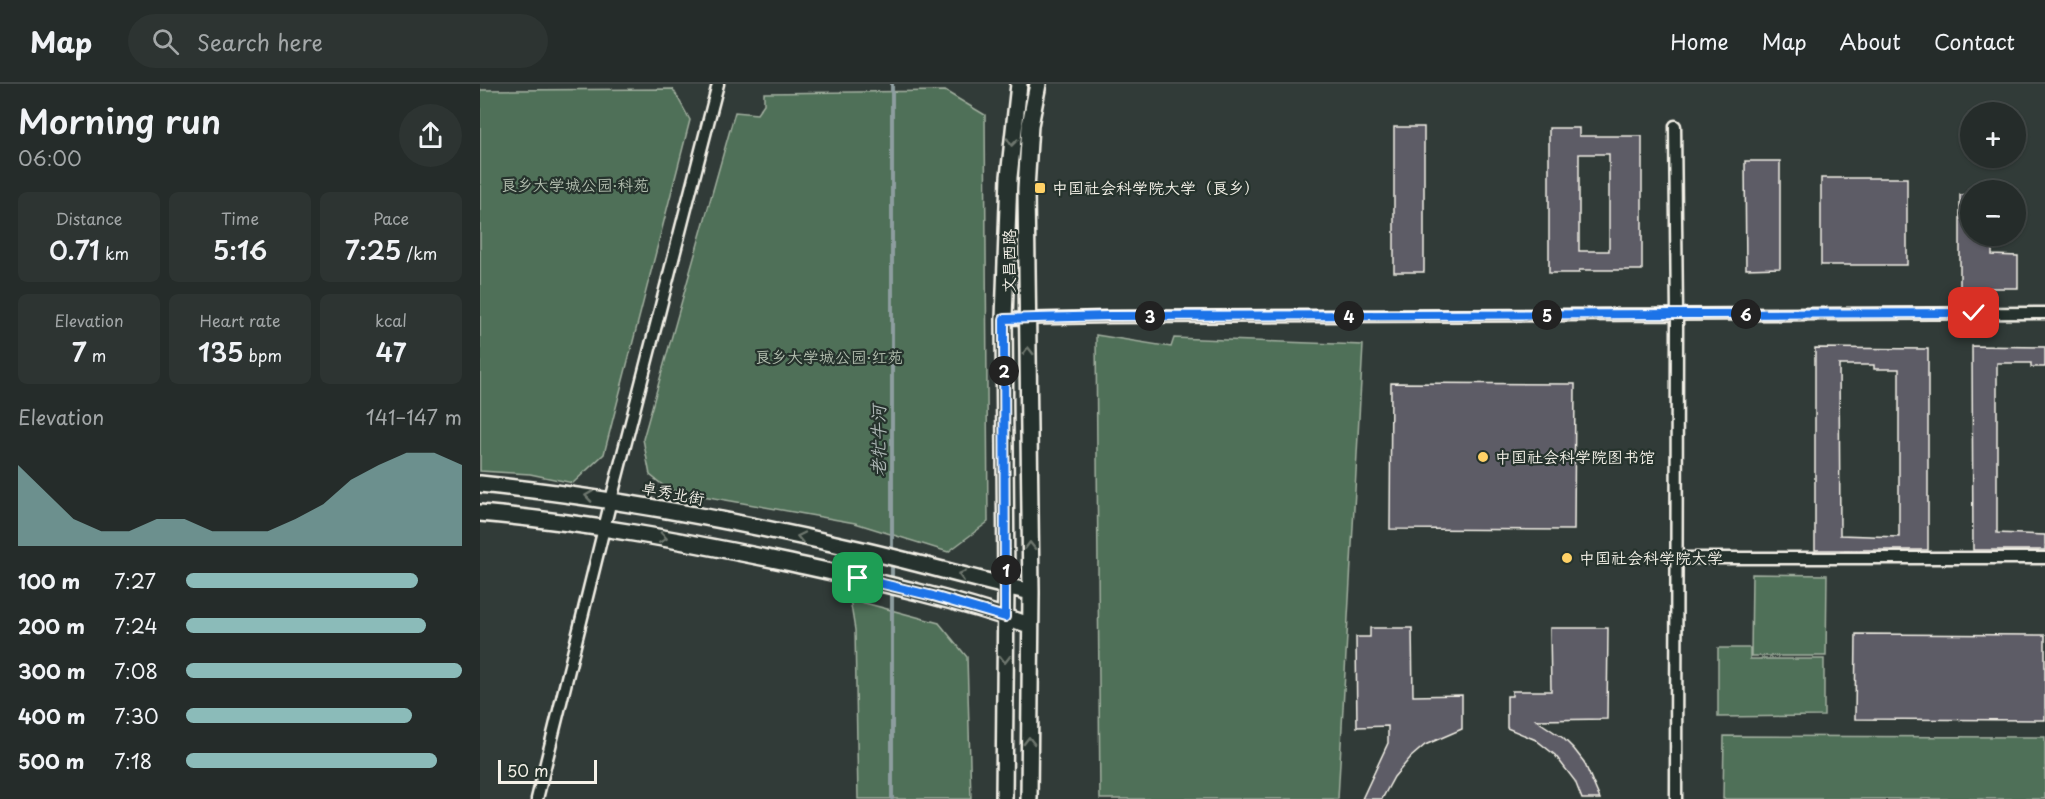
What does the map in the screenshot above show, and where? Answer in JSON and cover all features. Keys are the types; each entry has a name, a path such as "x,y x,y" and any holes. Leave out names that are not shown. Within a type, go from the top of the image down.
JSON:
{"main road":[{"name":"文昌西路","path":"1004,799 1006,586 1004,319 1009,177 1019,84"},
{"name":"文昌西路","path":"1029,799 1031,592 1026,189 1030,125 1038,84"},
{"name":"卓秀北街","path":"480,484 644,505 858,549 1031,592"},
{"path":"480,513 544,519 704,545 933,596 1029,625"}],"street":[{"path":"537,799 718,84"},
{"path":"1675,126 1676,799"},
{"path":"1004,319 2045,312"},
{"path":"1676,558 2045,558"}],"green space":[{"name":"良乡大学城公园·科苑","path":"673,89 690,120 604,454 573,483 530,474 480,471 480,90"},
{"name":"良乡大学城公园·红苑","path":"945,91 985,115 988,522 948,552 855,523 669,490 650,475 643,439 735,112 757,114 764,104 764,93"},
{"path":"1096,335 1171,347 1174,338 1363,345 1338,799 1100,799"},
{"path":"1752,574 1827,575 1826,656 1751,656"},
{"path":"850,599 939,623 967,657 971,799 858,799 855,630"},
{"path":"1718,648 1750,648 1750,659 1824,659 1824,716 1718,717"},
{"path":"1724,736 2045,737 2045,799 1723,799"}],"building":[{"path":"1394,127 1424,127 1424,272 1394,272"},
{"path":"1549,128 1579,128 1579,136 1642,136 1642,270 1579,270 1579,273 1549,273","holes":["1579,154 1609,154 1609,251 1579,251"]},
{"path":"1745,161 1780,161 1780,268 1746,269"},
{"path":"1821,178 1907,178 1907,265 1821,265"},
{"path":"1960,246 1992,246 1992,255 2018,256 2018,288 1960,288"},
{"path":"1972,346 2045,347 2045,367 2031,367 2031,363 1997,363 1997,533 2045,535 2045,550 1973,550"},
{"path":"1815,348 1928,349 1928,550 1815,550","holes":["1839,365 1874,365 1874,369 1899,369 1899,537 1840,535"]},
{"name":"中国社会科学院图书馆","path":"1391,383 1575,384 1574,530 1390,529"},
{"path":"1370,628 1412,628 1413,696 1462,695 1462,729 1425,745 1411,757 1394,777 1382,799 1362,799 1388,743 1388,726 1357,727 1356,637 1370,637"},
{"path":"1550,628 1608,628 1607,719 1536,720 1563,738 1574,749 1584,762 1600,799 1582,799 1575,781 1555,755 1536,740 1507,728 1507,696 1512,696 1512,691 1551,691"},
{"path":"1856,634 2045,635 2045,720 1855,719"}],"waterway":[{"name":"老牤牛河","path":"892,84 892,554"},
{"name":"老牤牛河","path":"892,562 892,581"},
{"name":"老牤牛河","path":"892,589 892,799"}],"place":[{"name":"中国社会科学院大学（良乡）","path":"1040,188"},
{"name":"中国社会科学院图书馆","path":"1483,457"},
{"name":"中国社会科学院大学","path":"1567,558"}],"route":[{"path":"858,578 933,596 1005,617 1004,319 1110,316 1974,313"}]}
